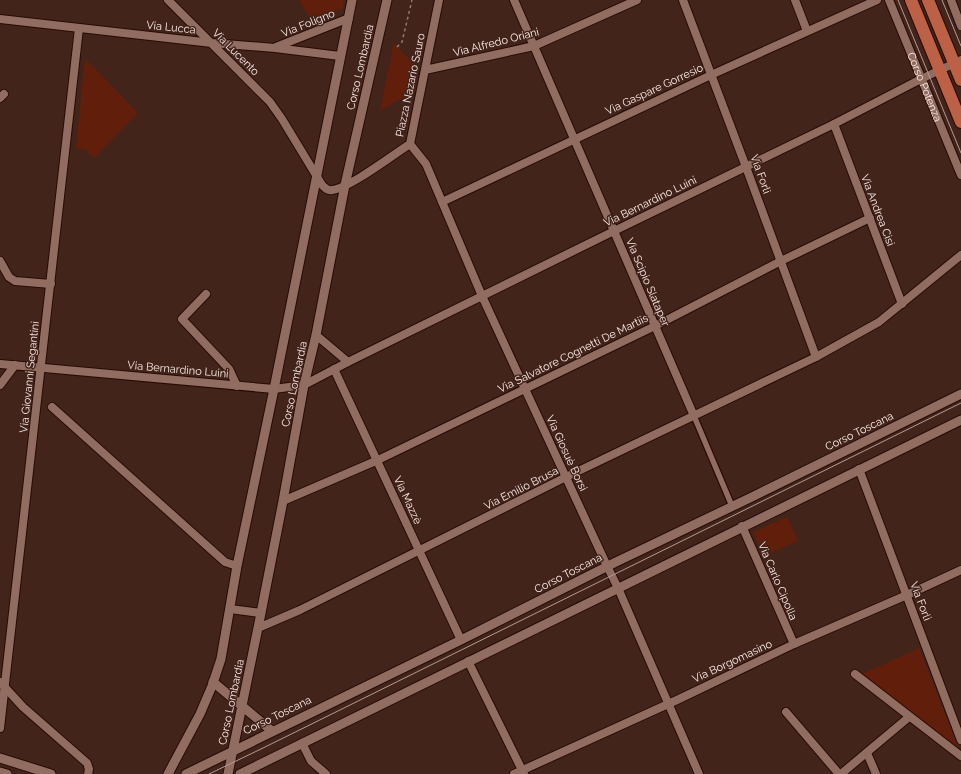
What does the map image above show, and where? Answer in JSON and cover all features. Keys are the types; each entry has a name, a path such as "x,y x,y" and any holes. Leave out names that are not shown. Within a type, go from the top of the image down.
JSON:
{"main road":[{"name":"Corso Potenza","path":"911,0 961,122"},
{"path":"928,0 958,62 961,80"}],"street":[{"name":"Via Lucento","path":"168,0 270,102"},
{"name":"Corso Lombardia","path":"168,774 200,714 221,659 237,566 352,0"},
{"name":"Corso Lombardia","path":"228,774 261,613 304,385 316,335 345,185 387,0"},
{"name":"Piazza Nazario Sauro","path":"270,102 282,119 317,178 326,189 332,190 360,177 410,144 439,0"},
{"name":"Via Scipio Slataper","path":"514,0 732,506"},
{"name":"Via Alfredo Oriani","path":"425,70 534,46 637,0"},
{"name":"Via Forlì","path":"683,0 816,357"},
{"path":"795,0 807,31"},
{"name":"Via Gaspare Gorresio","path":"442,202 711,75 877,0"},
{"name":"Corso Potenza","path":"888,0 961,175"},
{"path":"951,0 961,26"},
{"name":"Via Foligno","path":"275,48 349,18"},
{"name":"Via Lucca","path":"0,19 340,56"},
{"name":"Via Giovanni Segantini","path":"0,728 3,685 42,368 79,28"},
{"name":"Via Bernardino Luini","path":"0,364 274,389 304,385 958,62"},
{"name":"Via Andrea Cisi","path":"834,124 902,304"},
{"name":"Via Giosuè Borsi","path":"410,144 426,164 482,296 618,588 699,774"},
{"name":"Via Salvatore Cognetti De Martiis","path":"283,500 378,460 655,326 781,261 870,218"},
{"name":"Via Emilio Brusa","path":"258,628 300,610 566,477 816,357 879,322 961,255"},
{"path":"0,261 9,277 15,281 51,284"},
{"path":"206,294 182,319 229,369 237,386"},
{"path":"316,335 348,362"},
{"path":"0,385 14,365"},
{"name":"Via Mazzè","path":"334,369 378,460 461,640"},
{"name":"Corso Toscana","path":"186,774 461,640 607,566 961,394"},
{"path":"52,406 225,562 237,566"},
{"path":"240,774 742,526 961,420"},
{"name":"Via Forlì","path":"859,469 961,740"},
{"name":"Via Carlo Cipolla","path":"742,526 794,644"},
{"name":"Via Borgomasino","path":"514,774 523,772 794,644 961,570"},
{"path":"230,609 261,613"},
{"path":"468,661 523,772"},
{"path":"855,674 961,756"},
{"path":"213,682 272,731"},
{"path":"3,685 23,707 87,763 89,769 88,774"},
{"path":"786,712 840,774 868,753 909,717"},
{"path":"302,743 311,761 326,774"},
{"path":"868,753 876,774"},
{"path":"0,758 51,774"},
{"path":"0,772 7,774"}],"path":[{"path":"397,47 402,42 412,0"}],"shaded area":[{"path":"299,0 344,0 342,9 312,21"},
{"path":"394,42 415,67 410,93 380,111"},
{"path":"85,58 138,113 94,158 86,150 76,148"},
{"path":"787,517 798,541 764,556 753,532"},
{"path":"919,648 960,752 860,675"}],"tram line":[{"path":"898,0 961,153"},
{"path":"942,0 961,46"},
{"path":"209,774 961,403"}]}
